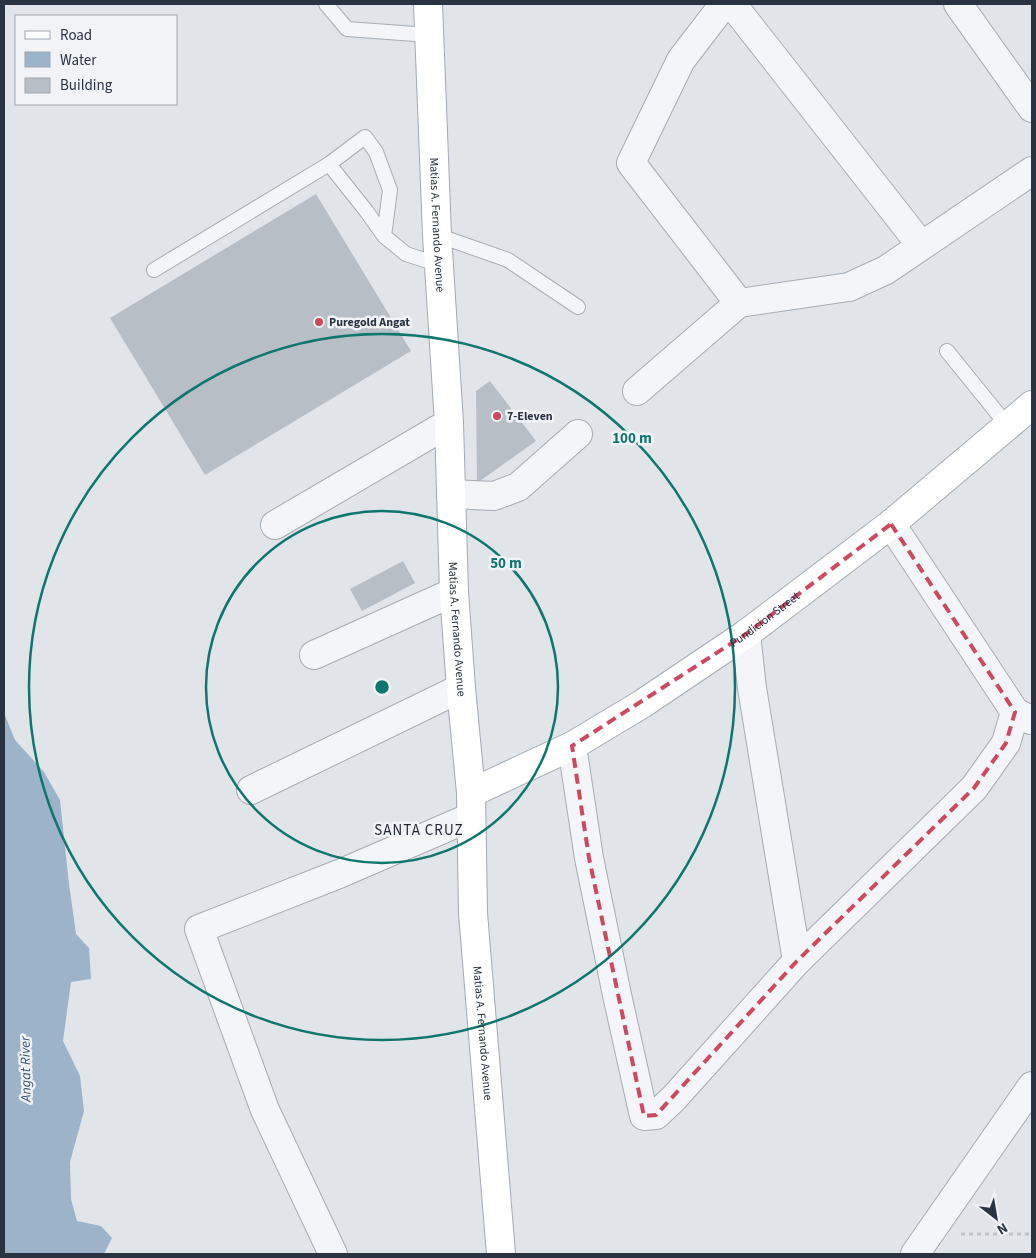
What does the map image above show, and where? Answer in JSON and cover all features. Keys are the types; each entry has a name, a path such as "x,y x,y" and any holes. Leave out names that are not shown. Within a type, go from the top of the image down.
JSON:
{"main road":[{"name":"Matias A. Fernando Avenue","path":"428,4 438,235 449,423 454,592 471,805 473,913 501,1254"},
{"name":"Pundicion Street","path":"471,805 642,704 746,634 891,524 1032,405"}],"street":[{"path":"724,4 681,60 631,163 739,303"},
{"path":"732,4 921,245"},
{"path":"958,4 1032,108"},
{"path":"637,391 739,303 849,287 886,270 1032,171"},
{"path":"275,526 449,423"},
{"path":"451,494 494,496 518,487 578,434"},
{"path":"572,746 589,858 644,1116 656,1116 797,961 974,788 1024,717 891,524"},
{"path":"314,655 454,592"},
{"path":"746,634 752,688 797,961"},
{"path":"251,790 461,688"},
{"path":"333,1254 265,1110 199,929 339,874 471,805"},
{"path":"921,1244 1032,1086"}],"lane":[{"path":"326,4 347,29 429,34"},
{"path":"154,270 329,164 365,137 376,152 390,190 384,236"},
{"path":"329,164 384,236 406,254 440,265"},
{"path":"438,235 508,260 578,307"},
{"path":"947,351 1007,425"}],"path":[{"path":"921,1244 1032,1234"}],"highlighted area":[{"path":"891,524 1015,712 1006,743 974,788 797,961 656,1115 644,1116 589,858 572,746 746,634"}],"water":[{"name":"Angat River","path":"4,713 15,740 44,772 60,800 76,934 89,948 91,979 71,982 63,1041 80,1076 84,1111 70,1162 71,1199 77,1221 101,1226 112,1238 104,1254 4,1254"}],"building":[{"path":"316,194 411,351 205,475 110,318"},
{"name":"7-Eleven","path":"490,381 536,441 477,483 476,391"},
{"path":"403,561 415,583 362,611 350,589"}],"place":[{"name":"Puregold Angat","path":"319,322"},
{"name":"7-Eleven","path":"497,416"}],"district":[{"name":"SANTA CRUZ","path":"419,830"}]}
